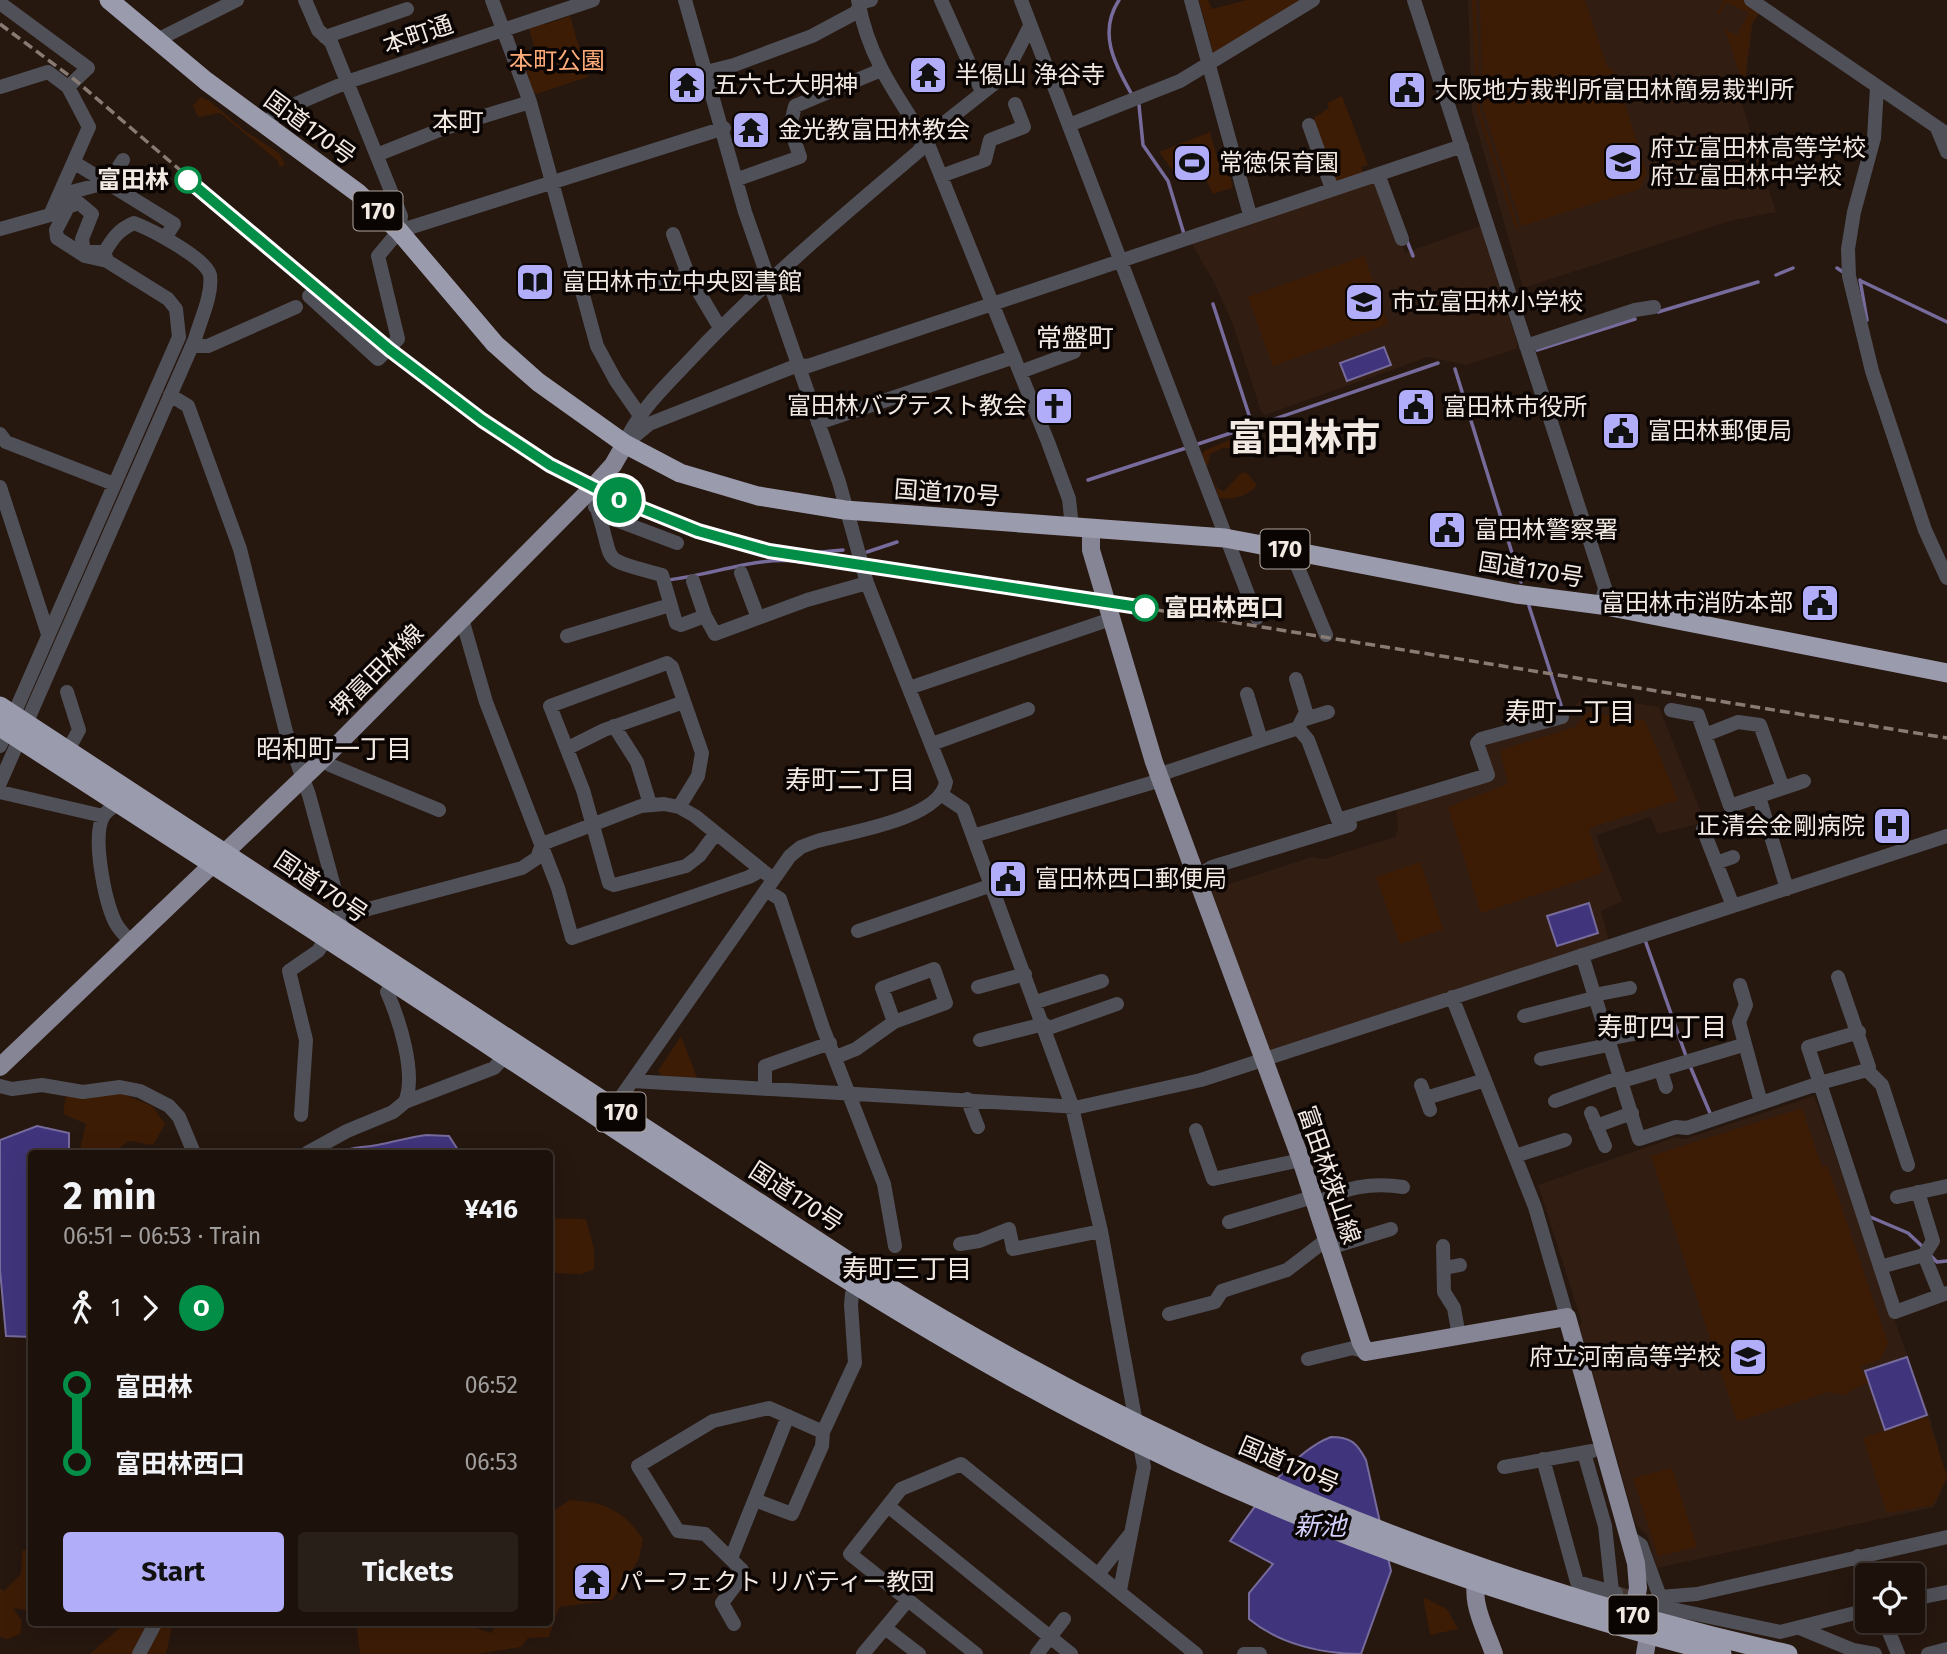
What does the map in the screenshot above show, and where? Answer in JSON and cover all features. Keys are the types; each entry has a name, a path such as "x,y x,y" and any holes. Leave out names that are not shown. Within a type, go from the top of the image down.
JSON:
{"highway":[{"name":"国道170号","path":"109,0 262,124 358,193 399,231 500,348 571,408 625,444 680,473 716,485 845,510 1225,538 1516,594 1601,605 1947,674"},
{"name":"国道170号","path":"9,727 68,750 220,860 334,927 505,1056 609,1114"},
{"name":"国道170号","path":"9,727 110,810 220,860"},
{"name":"国道170号","path":"397,976 983,1361 1139,1443 1477,1574 1646,1645 1722,1654"},
{"name":"国道170号","path":"862,1280 1256,1488"},
{"name":"国道170号","path":"1477,1574 1788,1654"}],"main road":[{"name":"堺富田林線","path":"0,1067 220,860 462,619 590,502 625,444"},
{"name":"富田林狭山線","path":"1082,528 1161,780 1301,1160 1366,1352"},
{"path":"1366,1352 1567,1317 1629,1537 1638,1588 1633,1615"},
{"path":"1477,1574 1475,1602 1494,1654"}],"street":[{"path":"157,40 237,0"},
{"path":"305,0 318,30 331,42 379,154 401,216 399,231 378,256 398,339 378,359 309,296"},
{"path":"492,0 530,102 597,346 615,381 639,414"},
{"name":"本町通","path":"262,124 291,106 347,82 593,0"},
{"path":"609,1114 767,880 790,856 801,847 918,813 942,795 946,782 856,551 818,423 745,212 724,128 685,0"},
{"path":"941,0 982,92"},
{"path":"1021,0 1029,28 1069,125 1257,618"},
{"path":"1191,0 1207,67 1250,215"},
{"path":"1069,125 1207,67 1313,0"},
{"path":"1414,0 1605,588 1601,605"},
{"path":"1751,0 1942,131 1947,152"},
{"path":"0,3 88,68 68,87"},
{"path":"706,72 812,36 862,3 867,43 906,115 925,140 941,176 1082,528"},
{"path":"325,37 407,9"},
{"path":"625,444 639,414 720,328 769,281 919,151 925,140 1005,75 1029,28"},
{"path":"738,179 800,157 790,127 795,106 881,70"},
{"path":"0,87 48,72 68,87 89,127 76,151 75,163 50,215 0,229"},
{"path":"1877,87 1874,138 1854,212 1848,249 1849,276 1872,371 1925,530 1947,579"},
{"path":"379,154 530,102"},
{"path":"941,176 985,160 990,140 1030,125 1015,104"},
{"path":"1309,125 1332,189"},
{"path":"399,231 724,128"},
{"path":"625,444 649,424 799,365 808,366 1120,263 1250,215 1462,146"},
{"path":"60,195 108,182 123,160"},
{"path":"75,163 174,224 165,238"},
{"path":"1378,174 1402,239"},
{"path":"82,205 92,187"},
{"path":"0,783 9,727 179,337 176,309 168,299 106,257 91,254 81,247 92,214 82,205"},
{"path":"82,205 68,207 56,230 57,238 85,256 106,257"},
{"path":"9,727 170,395 192,346 209,290 210,274 204,264 165,238 134,223 120,229 106,257"},
{"path":"673,234 688,274 720,328"},
{"path":"663,284 688,274"},
{"path":"192,346 208,346 296,307"},
{"path":"1527,346 1635,310 1654,307"},
{"path":"1020,372 1074,352"},
{"path":"818,423 1014,357"},
{"path":"170,395 188,406 240,550 254,615 286,732 303,778 334,927"},
{"path":"0,435 6,442 114,484"},
{"path":"0,487 48,634"},
{"path":"590,502 616,520 677,543"},
{"path":"590,502 611,558 663,578 676,623 681,625 705,616"},
{"path":"1292,551 1326,635"},
{"path":"741,573 758,618"},
{"path":"693,581 705,616 715,634 867,583"},
{"path":"567,636 670,605"},
{"path":"462,619 505,755 542,844 572,938 749,877 767,880"},
{"path":"909,688 1111,619"},
{"path":"679,807 698,776 702,761 700,746 672,667 667,663 550,706 550,712 568,748 609,883 614,885 686,866 695,860 716,833"},
{"path":"1296,679 1306,712 1300,724"},
{"path":"67,692 79,730 68,750"},
{"path":"1247,694 1261,740"},
{"path":"568,748 614,726 684,702"},
{"path":"932,744 1028,709"},
{"path":"1671,710 1698,715 1730,806 1804,780"},
{"path":"973,836 1161,780 1167,772 1261,740 1328,712"},
{"path":"1300,724 1338,820 1488,775 1477,743 1480,739 1562,717"},
{"path":"1705,735 1738,722 1760,725 1783,788"},
{"path":"614,726 637,762 650,804"},
{"path":"325,757 330,765 439,810"},
{"path":"0,792 110,810 99,833 106,900 117,926 132,943"},
{"path":"942,795 963,809 1045,1026 1072,1106 1101,1231 1144,1467 1134,1530 1120,1590"},
{"path":"1759,797 1787,889"},
{"path":"301,1115 306,1040 289,971 318,951 334,927 523,868 537,858 542,844 650,804 679,807 716,833 767,880 780,899 830,1043 884,1184 895,1245"},
{"path":"1197,876 1212,867 1350,825"},
{"path":"1703,829 1733,906"},
{"path":"632,1081 1079,1107 1142,1094 1263,1059 1947,836"},
{"path":"1716,863 1734,857"},
{"path":"858,931 992,885"},
{"path":"1582,955 1639,1139 1676,1127 1687,1128 1867,1070"},
{"path":"836,1057 856,1049 894,1022 946,1003 934,969 882,988 894,1022"},
{"path":"978,987 1025,974"},
{"path":"397,976 387,992 399,1019 410,1090 405,1102"},
{"path":"1838,977 1859,1032 1869,1067 1867,1070"},
{"path":"1036,1002 1102,981"},
{"path":"1740,985 1746,1005 1739,1022 1743,1045 1761,1103"},
{"path":"1524,1016 1630,988"},
{"path":"1452,998 1535,1208 1567,1317"},
{"path":"980,1040 1045,1026 1117,1004"},
{"path":"1541,1059 1669,1027"},
{"path":"1859,1032 1808,1047 1895,1312 1943,1294 1926,1252"},
{"path":"765,1089 765,1066 830,1043"},
{"path":"1555,1101 1743,1045"},
{"path":"312,1150 347,1131 393,1112 405,1102 494,1068 505,1056"},
{"path":"1867,1070 1882,1085 1908,1165"},
{"path":"1661,1071 1666,1087"},
{"path":"1425,1098 1485,1080"},
{"path":"0,1086 12,1089 42,1086 83,1092 120,1087 140,1091 169,1106 179,1117 193,1150"},
{"path":"967,1099 978,1127"},
{"path":"1605,1146 1594,1120 1632,1113"},
{"path":"1196,1130 1213,1178 1301,1160"},
{"path":"1515,1156 1565,1140"},
{"path":"1897,1197 1947,1185"},
{"path":"1229,1222 1368,1186 1403,1187"},
{"path":"1880,1268 1926,1252 1933,1241 1918,1192"},
{"path":"960,1244 979,1241 1009,1229 1013,1249 1101,1231"},
{"path":"1169,1314 1215,1302 1222,1291 1287,1270 1328,1244 1391,1229"},
{"path":"1443,1246 1452,1267 1444,1292 1454,1308 1459,1336"},
{"path":"755,1500 792,1514 822,1446 823,1432 855,1363 851,1305 862,1280"},
{"path":"1308,1359 1353,1348 1366,1352"},
{"path":"734,1624 722,1603 740,1580 742,1570 732,1556 705,1534 678,1531 638,1466 713,1421 769,1408 823,1432"},
{"path":"732,1556 788,1416"},
{"path":"1504,1467 1605,1448"},
{"path":"1543,1460 1577,1582 1614,1592 1605,1526 1584,1453"},
{"path":"976,1654 850,1554 901,1489 961,1464 1196,1654"},
{"path":"888,1506 1071,1654"},
{"path":"1099,1573 1134,1530"},
{"path":"1629,1537 1636,1539 1641,1545 1660,1597 1697,1594 1947,1536"},
{"path":"1858,1556 1861,1563"},
{"path":"1925,1597 1947,1592"},
{"path":"1697,1594 1713,1617"},
{"path":"863,1654 908,1600"},
{"path":"1663,1607 1766,1632 1802,1629 1814,1623 1855,1613"},
{"path":"1037,1654 1064,1619"},
{"path":"139,1654 154,1626"},
{"path":"885,1628 919,1654"},
{"path":"1802,1629 1853,1650 1875,1654"},
{"path":"1889,1633 1898,1654"},
{"path":"1928,1654 1947,1649"},
{"path":"1244,1654 1260,1654"}],"shaded area":[{"name":"府立富田林高等学校 府立富田林中学校","path":"1468,0 1744,0 1760,13 1753,22 1742,104 1776,212 1730,221 1523,288 1472,112"},
{"name":"市立富田林小学校","path":"1379,178 1405,253 1480,226 1518,345 1516,349 1466,365 1428,357 1265,415 1261,411 1232,322 1214,282 1190,241"},
{"path":"1584,695 1659,707 1705,822 1658,834 1650,817 1596,835 1622,901 1601,911 1609,941 1269,1050 1211,890 1312,857 1323,859 1395,837 1398,828 1396,807 1494,775 1485,747 1492,740 1563,721"},
{"name":"府立河南高等学校","path":"1814,1096 1929,1415 1947,1479 1934,1507 1657,1568 1647,1535 1636,1525 1579,1325 1582,1323 1538,1185 1676,1137 1685,1139"}],"green space":[{"path":"1199,0 1208,0 1212,9 1247,0 1303,0 1219,53 1213,52"},
{"path":"1472,0 1476,0 1480,111 1519,229 1516,230 1477,112"},
{"path":"1480,0 1585,0 1607,66 1615,73 1647,173 1639,189 1522,226 1483,108"},
{"path":"1724,0 1744,0 1760,13 1752,22 1744,86 1725,29 1737,35 1749,13 1726,2 1719,15 1717,13"},
{"name":"本町公園","path":"570,16 588,77 537,94 531,91 519,55 535,49 528,26 543,21 544,25"},
{"path":"1342,96 1368,165 1361,167 1363,172 1334,182 1313,125 1315,117 1329,108 1327,103"},
{"path":"200,97 210,101 245,131 279,153 285,165 279,167 278,161 220,113 198,117 193,106"},
{"name":"常徳保育園","path":"1210,132 1219,164 1229,161 1232,188 1213,194 1204,176 1182,183 1159,152"},
{"path":"1364,256 1388,324 1273,366 1248,297"},
{"path":"1240,435 1246,436 1246,445 1241,448 1223,448 1210,454 1208,466 1203,461 1202,453 1206,450"},
{"path":"1246,472 1257,485 1253,489 1240,496 1219,498 1212,477 1218,489 1224,491 1240,474"},
{"path":"1587,712 1645,721 1678,800 1589,828 1602,873 1481,913 1448,807 1508,784 1500,750 1575,727"},
{"path":"1420,862 1443,929 1400,944 1376,877"},
{"path":"681,1036 698,1080 663,1078 658,1071"},
{"path":"123,1094 152,1106 165,1124 153,1145 129,1141 117,1150 80,1150 86,1124 63,1114 66,1096"},
{"path":"1802,1108 1822,1167 1827,1165 1888,1343 1881,1359 1860,1367 1869,1383 1846,1395 1828,1392 1740,1421 1736,1419 1651,1156"},
{"path":"553,1218 586,1219 594,1249 594,1269 582,1274 553,1273"},
{"path":"1927,1417 1947,1476 1933,1505 1887,1513 1863,1438"},
{"path":"1672,1468 1697,1547 1658,1556 1633,1478"},
{"path":"570,1500 604,1506 620,1514 643,1539 639,1559 612,1600 559,1607 553,1625 553,1511"},
{"path":"28,1550 28,1607 25,1610 13,1608 22,1621 20,1634 8,1639 0,1637 0,1589 4,1591 21,1574 22,1551"},
{"path":"1423,1597 1447,1609 1458,1629 1430,1635"},
{"path":"122,1626 172,1626 166,1654 90,1654"},
{"path":"356,1626 471,1626 491,1633 495,1626 553,1626 549,1637 528,1638 521,1647 477,1654 360,1654"}],"water":[{"path":"1384,347 1391,365 1347,381 1340,363"},
{"path":"1589,903 1598,933 1557,946 1547,916"},
{"path":"37,1126 69,1133 69,1150 28,1150 28,1337 6,1336 0,1270 0,1140"},
{"path":"427,1135 449,1136 458,1150 345,1150"},
{"path":"1907,1357 1927,1415 1885,1430 1865,1371"},
{"name":"新池","path":"1331,1437 1353,1442 1366,1460 1391,1571 1361,1654 1302,1646 1274,1635 1249,1619 1249,1593 1273,1564 1230,1541 1288,1467 1316,1444"}],"waterway":[{"path":"1119,0 1113,12 1109,36 1114,59 1131,93"},
{"path":"1139,105 1143,145 1168,181 1184,234"},
{"path":"1407,241 1413,256"},
{"path":"1776,275 1793,268"},
{"path":"1837,268 1843,272"},
{"path":"1860,280 1867,320"},
{"path":"1861,281 1947,322"},
{"path":"1658,312 1758,282"},
{"path":"1213,304 1250,418"},
{"path":"1537,350 1635,319"},
{"path":"1251,427 1438,363"},
{"path":"1455,369 1521,582"},
{"path":"1195,445 1246,428"},
{"path":"1088,480 1186,448"},
{"path":"867,552 897,542"},
{"path":"811,553 843,550"},
{"path":"666,580 768,561 801,562"},
{"path":"1529,606 1561,705"},
{"path":"1645,940 1686,1056"},
{"path":"1690,1066 1710,1113"},
{"path":"1868,1216 1908,1233 1924,1248"},
{"path":"1929,1254 1937,1262 1947,1261"}],"tunnel":[{"path":"1616,1593 1663,1607"}],"railway":[{"path":"0,24 75,80 390,350 482,420 550,465 611,496 672,521 725,539 793,556 1145,608 1947,738"}],"train":[{"name":"O","path":"188,180 390,350 482,420 550,465 643,511 698,531 793,556 1145,608"}],"place":[{"name":"半偈山 浄谷寺","path":"928,75"},
{"name":"五六七大明神","path":"687,85"},
{"name":"大阪地方裁判所富田林簡易裁判所","path":"1407,90"},
{"name":"金光教富田林教会","path":"751,130"},
{"name":"府立富田林高等学校 府立富田林中学校","path":"1623,162"},
{"name":"常徳保育園","path":"1192,163"},
{"name":"富田林","path":"188,180"},
{"name":"富田林市立中央図書館","path":"535,282"},
{"name":"市立富田林小学校","path":"1364,302"},
{"name":"富田林バプテスト教会","path":"1054,406"},
{"name":"富田林市役所","path":"1416,407"},
{"name":"富田林郵便局","path":"1621,431"},
{"name":"富田林警察署","path":"1447,530"},
{"name":"富田林市消防本部","path":"1820,603"},
{"name":"富田林西口","path":"1145,608"},
{"name":"正清会金剛病院","path":"1892,826"},
{"name":"富田林西口郵便局","path":"1008,879"},
{"name":"府立河南高等学校","path":"1748,1357"},
{"name":"パーフェクト リバティー教団","path":"592,1582"}],"district":[{"name":"本町","path":"458,122"},
{"name":"常盤町","path":"1075,338"},
{"name":"富田林市","path":"1304,438"},
{"name":"寿町一丁目","path":"1570,712"},
{"name":"昭和町一丁目","path":"334,749"},
{"name":"寿町二丁目","path":"850,780"},
{"name":"寿町四丁目","path":"1662,1027"},
{"name":"寿町三丁目","path":"907,1269"}]}
